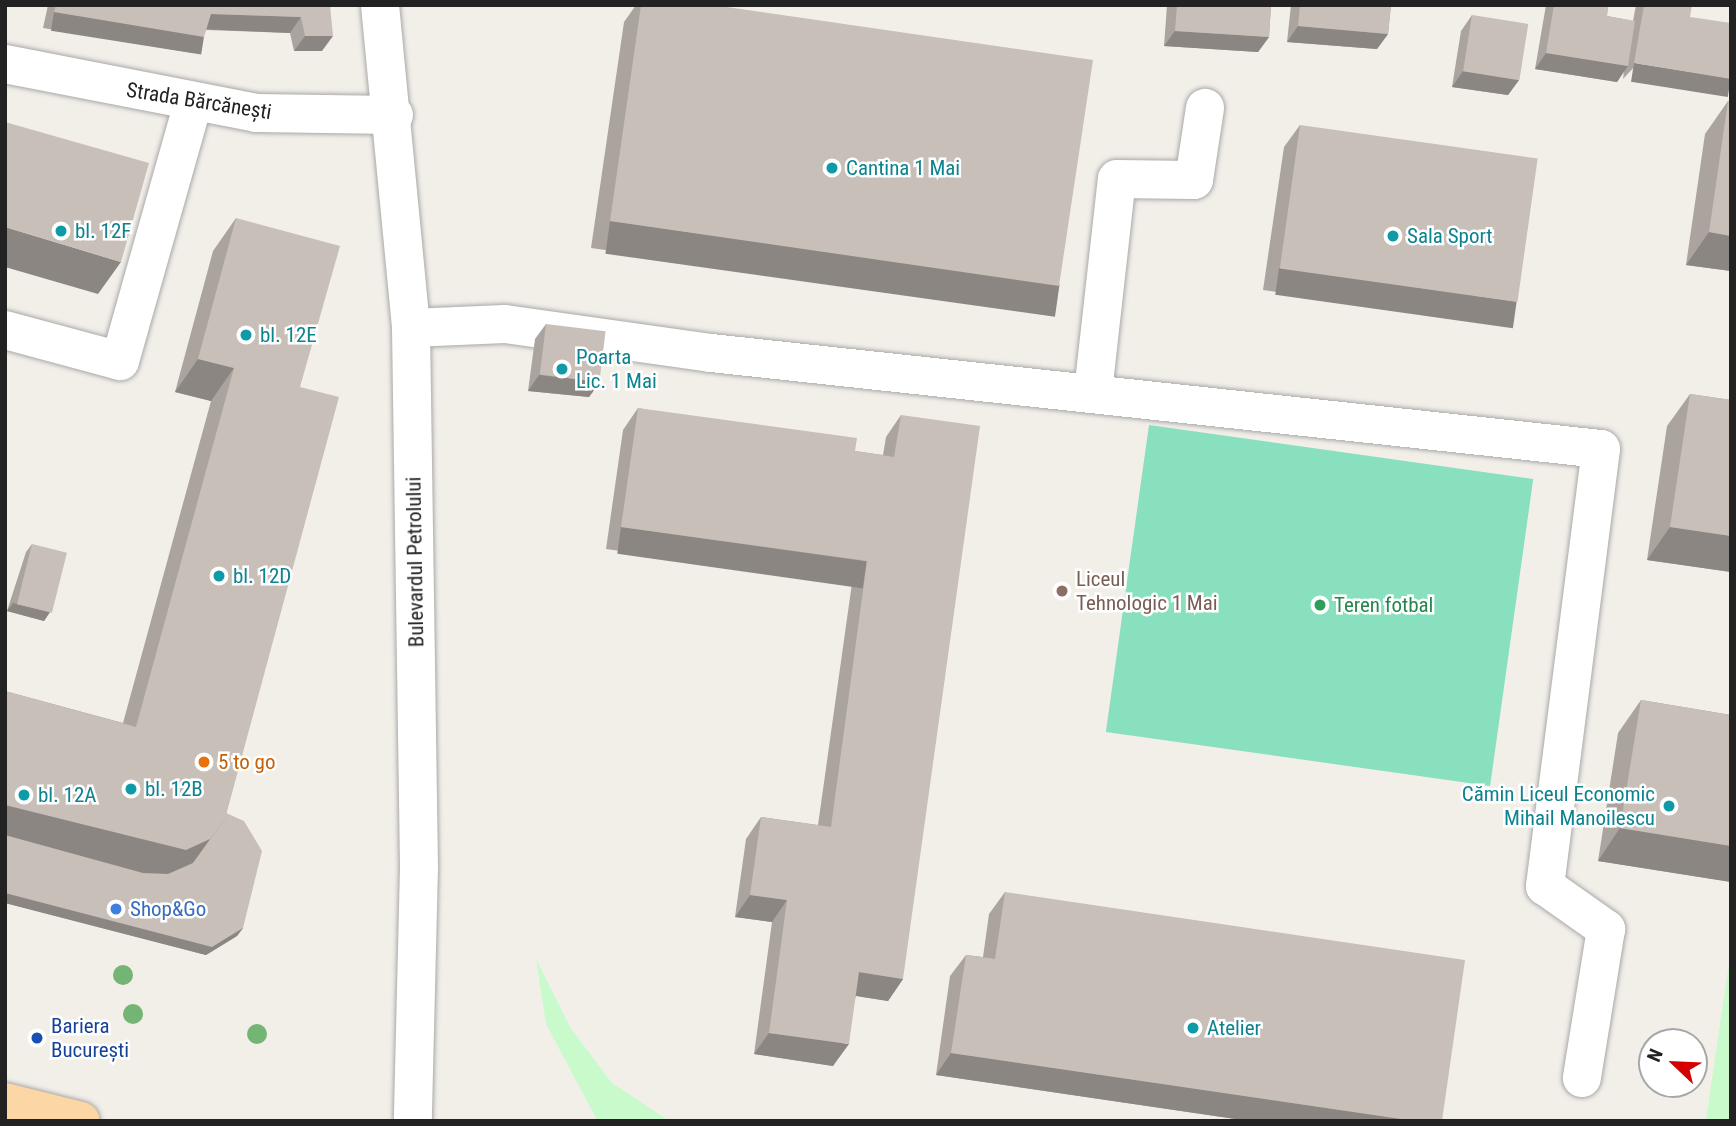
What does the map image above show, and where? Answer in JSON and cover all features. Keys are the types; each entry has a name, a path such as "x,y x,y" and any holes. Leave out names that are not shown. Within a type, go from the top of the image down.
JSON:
{"main road":[{"path":"5,1102 81,1121"}],"street":[{"name":"Bulevardul Petrolului","path":"380,5 394,115 411,328 419,867 413,1121"},
{"name":"Strada Bărcănești","path":"5,64 193,103 310,117 394,115"},
{"path":"5,330 120,361 193,103"},
{"path":"1093,392 1117,179 1194,180 1205,108"},
{"path":"411,328 505,324 711,353 1093,392 1601,449 1545,886 1606,929 1582,1077"}],"green space":[{"name":"Teren fotbal","path":"1149,425 1533,479 1490,786 1106,732"},
{"path":"1731,951 1731,1121 1706,1121 1717,1044"},
{"path":"536,959 570,1027 611,1082 669,1121 597,1120 546,1024"}],"building":[{"path":"56,5 330,5 333,36 305,36 301,17 211,14 204,37 54,12"},
{"name":"Cantina 1 Mai","path":"641,5 713,5 1093,60 1059,286 610,221"},
{"path":"1177,5 1271,5 1269,37 1175,31"},
{"path":"1300,5 1391,5 1388,34 1298,26"},
{"path":"1554,5 1608,5 1607,16 1635,21 1628,66 1546,53"},
{"path":"1644,5 1692,5 1690,17 1731,23 1731,79 1634,63"},
{"path":"1472,15 1528,24 1519,80 1463,71"},
{"path":"1728,101 1731,102 1731,236 1709,232"},
{"path":"5,122 149,163 121,262 5,227"},
{"name":"Sala Sport","path":"1300,125 1538,158 1517,302 1280,269"},
{"path":"236,218 340,246 300,387 339,397 225,819 210,839 186,850 5,805 5,691 136,727 234,368 198,359"},
{"path":"546,324 606,331 599,382 540,375"},
{"path":"1690,394 1731,400 1731,536 1670,527"},
{"path":"638,408 857,438 855,451 894,457 901,415 980,426 903,979 859,972 849,1044 769,1033 787,900 750,895 761,817 831,827 867,561 621,527"},
{"path":"32,544 67,553 52,613 17,604"},
{"name":"Cămin Liceul Economic Mihail Manoilescu","path":"1641,700 1731,715 1731,846 1620,828"},
{"path":"226,813 244,821 262,851 243,928 212,947 5,893 5,835 143,873 168,874 193,863 225,819"},
{"name":"Atelier","path":"1005,892 1465,960 1442,1121 1415,1121 951,1053 966,955 995,959"}],"place":[{"name":"Cantina 1 Mai","path":"832,168"},
{"name":"bl. 12F","path":"61,231"},
{"name":"Sala Sport","path":"1393,236"},
{"name":"bl. 12E","path":"246,335"},
{"name":"Poarta Lic. 1 Mai","path":"562,369"},
{"name":"bl. 12D","path":"219,576"},
{"name":"Liceul Tehnologic 1 Mai","path":"1062,591"},
{"name":"Teren fotbal","path":"1320,605"},
{"name":"5 to go","path":"204,762"},
{"name":"bl. 12B","path":"131,789"},
{"name":"bl. 12A","path":"24,795"},
{"name":"Cămin Liceul Economic Mihail Manoilescu","path":"1669,806"},
{"name":"Shop&Go","path":"116,909"},
{"name":"Atelier","path":"1193,1028"},
{"name":"Bariera București","path":"37,1038"}]}
